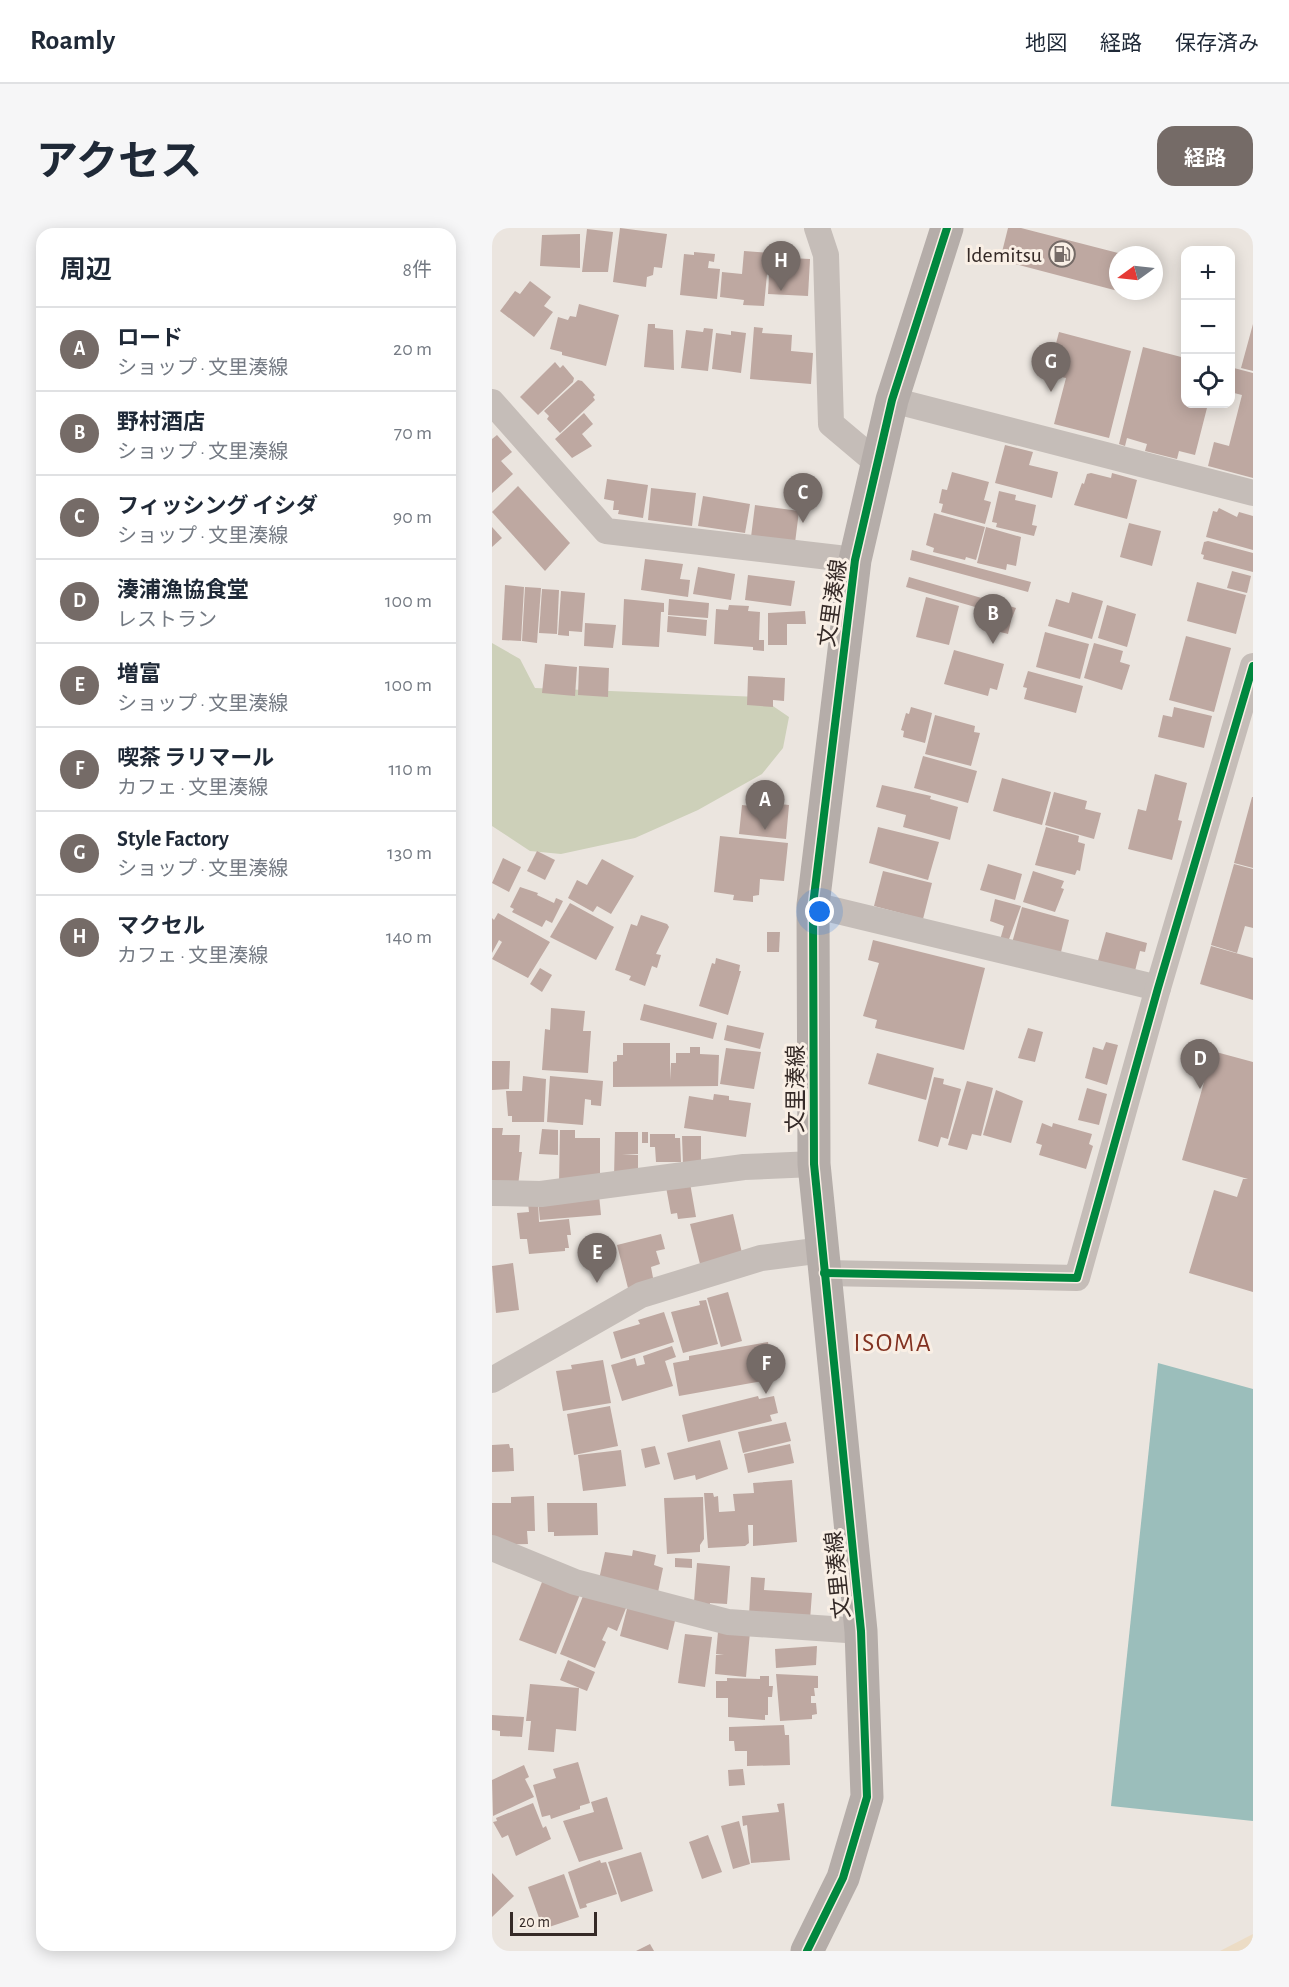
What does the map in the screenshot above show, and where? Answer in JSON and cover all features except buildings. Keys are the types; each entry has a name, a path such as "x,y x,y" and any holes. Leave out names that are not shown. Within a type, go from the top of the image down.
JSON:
{"main road":[{"name":"文里湊線","path":"807,1951 843,1878 867,1797 861,1631 814,1164 813,905 855,560 892,400 947,228"}],"street":[{"path":"817,228 826,255 831,424 876,462"},
{"path":"892,400 1253,493"},
{"path":"492,402 606,531 855,560"},
{"path":"492,1380 641,1295 761,1258 1077,1278 1158,988 1253,666"},
{"path":"813,905 1158,988"},
{"path":"492,1193 541,1194 744,1167 814,1164"},
{"path":"492,1548 575,1582 728,1622 861,1631"}],"green space":[{"path":"492,643 520,659 535,688 760,697 789,717 783,748 762,774 698,810 635,838 561,854 530,851 492,826"}],"sand":[{"path":"1253,1934 1253,1951 1220,1951"}],"water":[{"path":"1158,1363 1253,1389 1253,1821 1111,1806"}],"cycle path":[{"path":"807,1951 843,1878 867,1797 861,1631 814,1164 813,905 855,560 892,400 947,228"},
{"path":"824,1273 1077,1278 1158,988 1253,666"}],"place":[{"name":"Idemitsu","path":"1062,254"},
{"name":"マクセル","path":"781,291"},
{"name":"Style Factory","path":"1051,392"},
{"name":"フィッシング イシダ","path":"803,523"},
{"name":"野村酒店","path":"993,644"},
{"name":"ロード","path":"765,830"},
{"name":"湊浦漁協食堂","path":"1200,1089"},
{"name":"増富","path":"597,1283"},
{"name":"喫茶 ラリマール","path":"766,1394"}],"district":[{"name":"ISOMA","path":"893,1342"}]}
